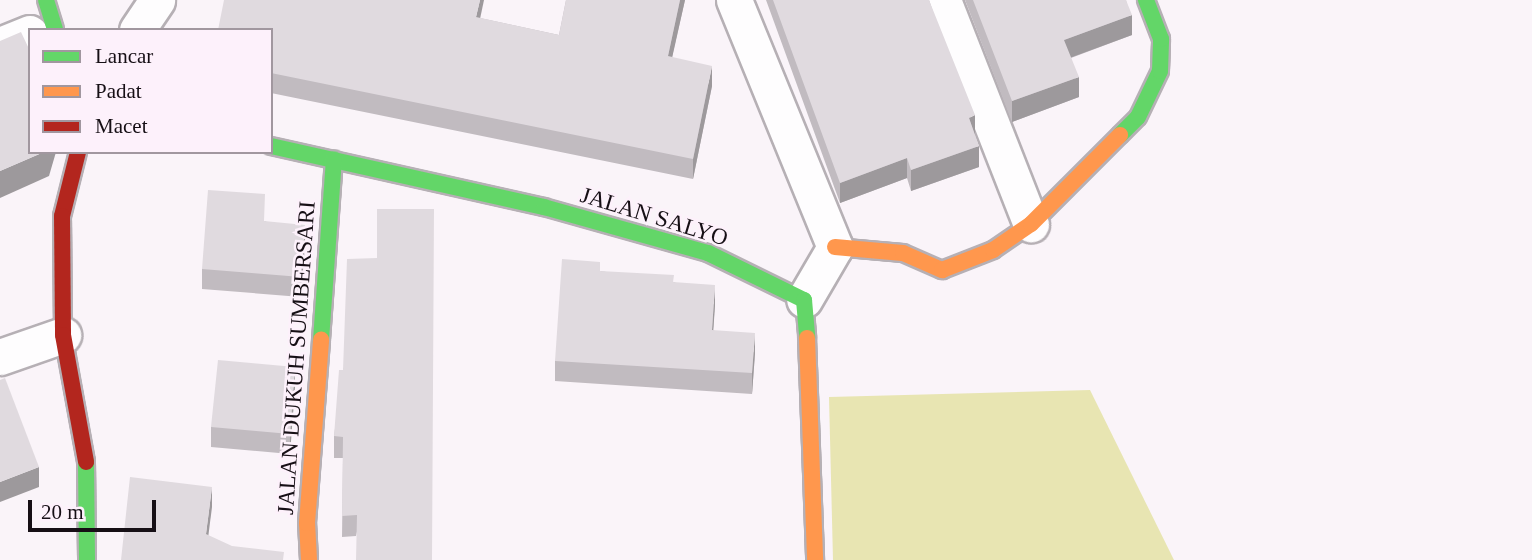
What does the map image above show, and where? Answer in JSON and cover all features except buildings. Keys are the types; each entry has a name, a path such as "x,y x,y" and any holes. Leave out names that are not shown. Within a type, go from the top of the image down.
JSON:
{"street":[{"path":"138,28 157,0"},
{"path":"734,0 835,247"},
{"path":"943,0 1031,225"},
{"path":"835,247 904,253 942,270 993,250 1031,225 1138,117 1160,71 1161,39 1146,0"},
{"path":"0,45 28,32"},
{"name":"JALAN SALYO","path":"273,146 544,207 708,253 804,300"},
{"path":"78,154 62,216 63,335 86,444 87,560"},
{"name":"JALAN DUKUH SUMBERSARI","path":"309,560 307,523 334,159"},
{"path":"814,560 811,384 804,300 835,247"},
{"path":"0,357 63,335"}],"shaded area":[{"path":"1090,390 1174,560 833,560 829,397"}],"traffic: fast":[{"path":"46,0 54,28"},
{"path":"1120,135 1138,117 1160,71 1161,39 1146,0"},
{"path":"273,146 544,207 708,253 804,300 807,338"},
{"path":"321,340 334,159"},
{"path":"86,462 87,560"}],"traffic: slow":[{"path":"835,247 903,253 942,270 993,250 1031,224 1120,135"},
{"path":"807,338 815,560"},
{"path":"309,560 307,523 321,340"}],"traffic: jam":[{"path":"78,154 62,216 63,335 86,462"}]}
